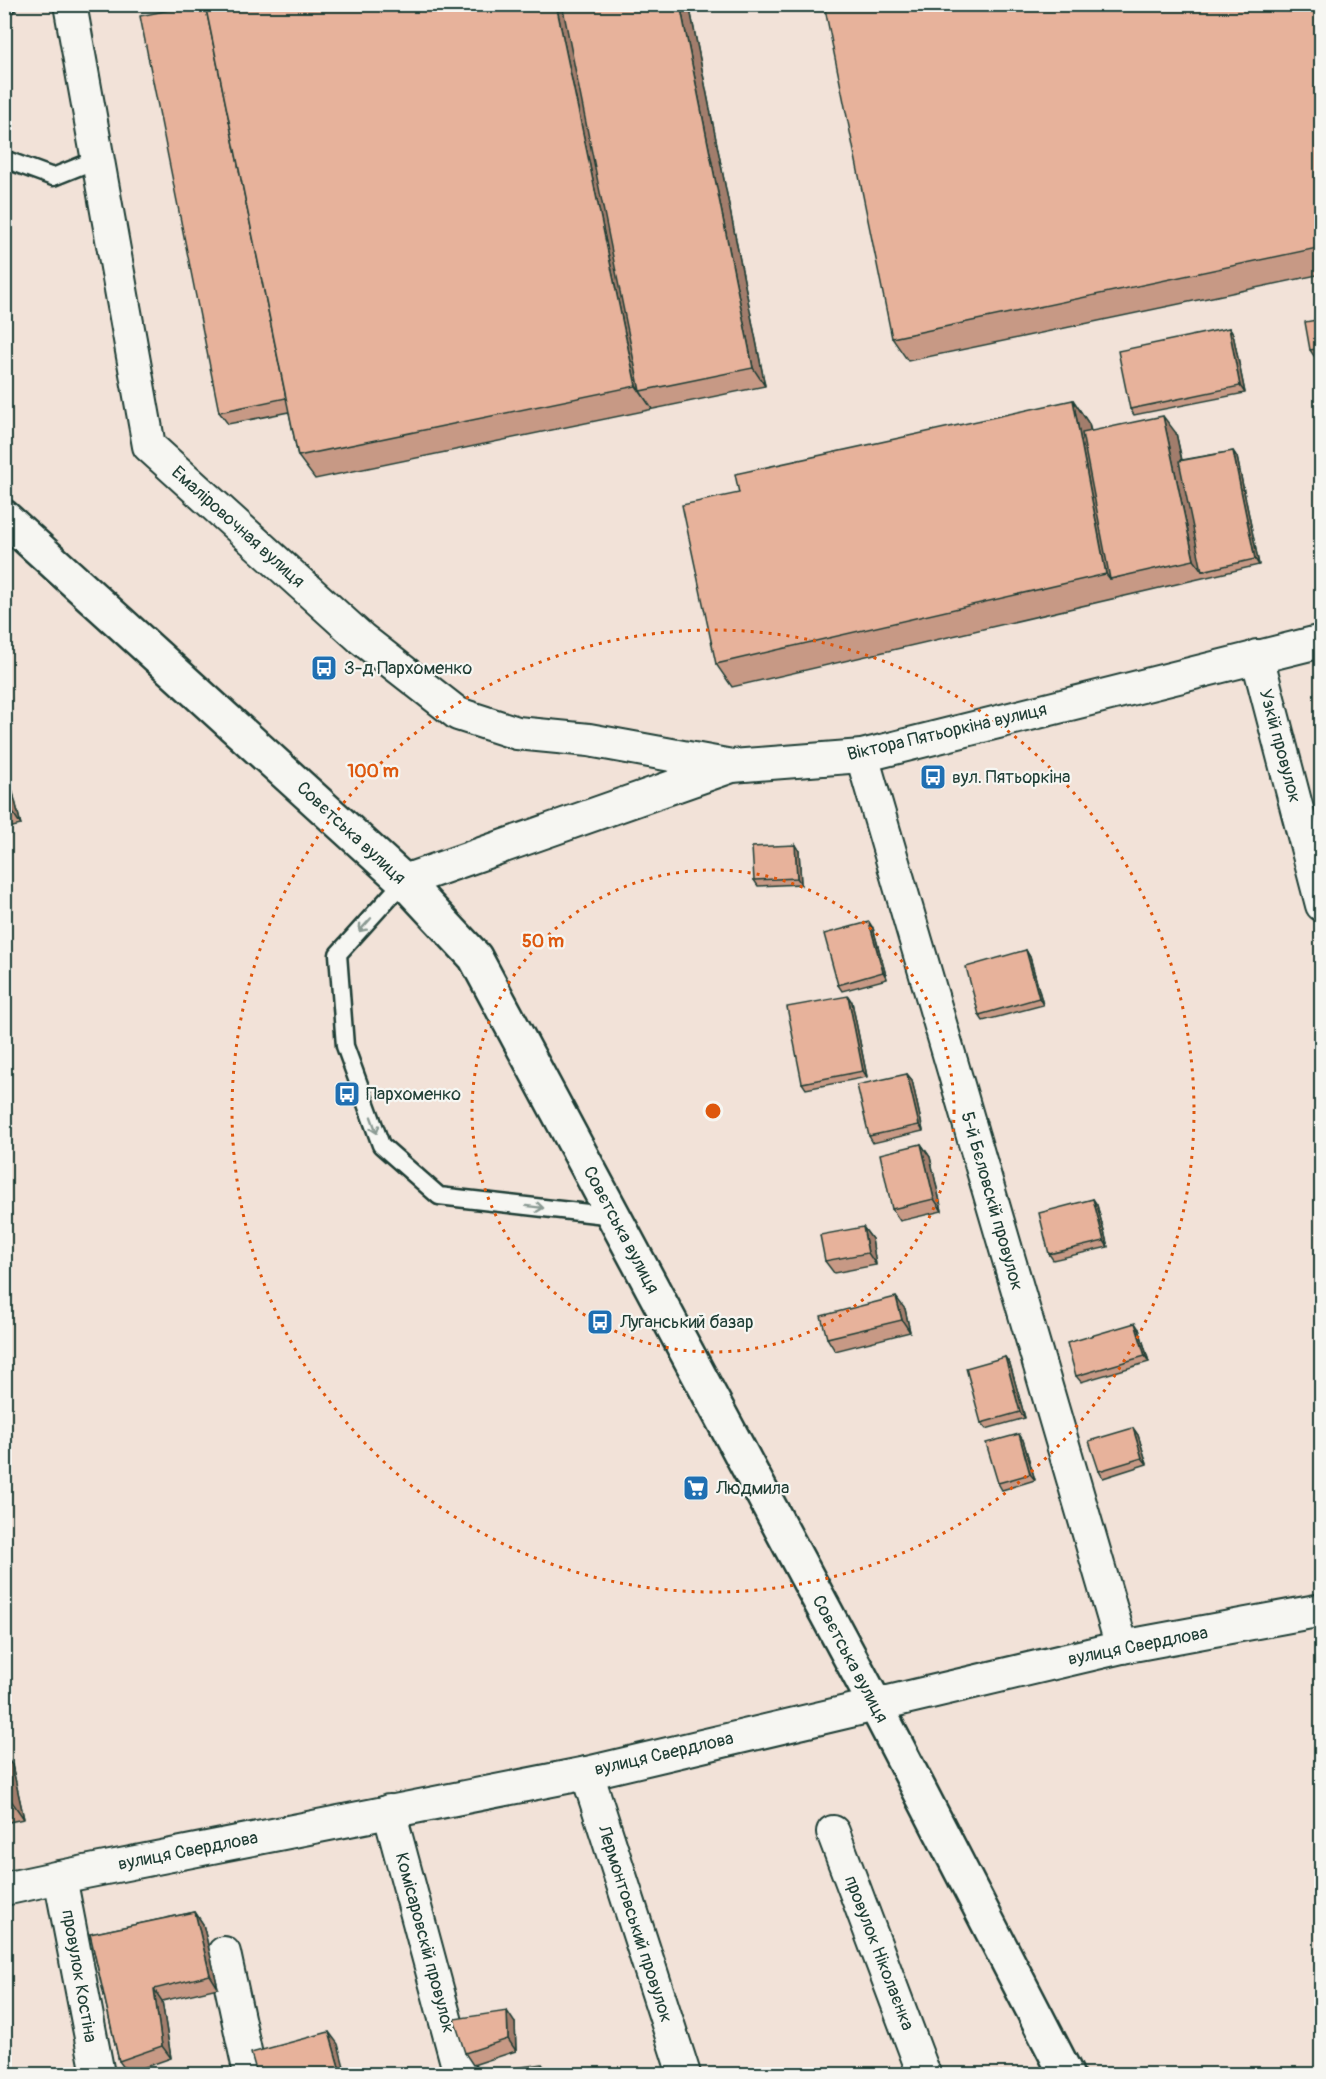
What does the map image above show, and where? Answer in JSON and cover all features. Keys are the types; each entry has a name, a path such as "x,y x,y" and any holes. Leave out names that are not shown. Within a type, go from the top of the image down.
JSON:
{"main road":[{"name":"Совєтська вулиця","path":"4,517 404,881 475,957 875,1704 1066,2074"}],"street":[{"name":"Емаліровочная вулиця","path":"70,4 149,446 362,639 458,714 517,733 589,740 732,766"},
{"name":"Віктора Пятьоркіна вулиця","path":"404,881 732,766 862,756 1322,641"},
{"name":"Узкій провулок","path":"1257,656 1322,905"},
{"name":"5-й Бєловскій провулок","path":"862,756 1122,1647"},
{"name":"вулиця Свердлова","path":"4,1889 586,1773 1122,1647 1314,1618"},
{"name":"Лермонтовський провулок","path":"586,1773 684,2074"},
{"name":"Комісаровскій провулок","path":"389,1811 460,2074"},
{"name":"провулок Ніколаєнка","path":"833,1832 924,2074"},
{"name":"провулок Костіна","path":"60,1877 98,2074"},
{"path":"224,1953 250,2074"}],"lane":[{"path":"4,159 53,177 98,159"},
{"path":"404,881 338,954 345,1046 381,1145 439,1196 614,1216"}],"building":[{"path":"205,4 286,398 219,412 140,16"},
{"path":"205,4 556,4 636,386 298,456"},
{"path":"562,4 680,4 753,368 640,391"},
{"path":"824,4 1322,4 1322,247 892,338"},
{"path":"1322,319 1322,348 1310,350 1305,322"},
{"path":"1229,328 1240,386 1130,409 1118,351"},
{"path":"1073,400 1106,574 716,664 682,505 739,493 735,474"},
{"path":"1163,416 1194,560 1110,579 1082,433"},
{"path":"1233,451 1255,559 1202,571 1179,461"},
{"path":"4,790 9,807 4,808"},
{"path":"795,845 797,878 754,880 752,847"},
{"path":"869,922 883,972 838,985 824,934"},
{"path":"1026,950 1039,998 979,1015 966,967"},
{"path":"848,996 863,1071 802,1083 787,1007"},
{"path":"907,1074 919,1125 869,1136 857,1085"},
{"path":"921,1144 934,1199 892,1209 880,1154"},
{"path":"1093,1199 1104,1241 1049,1254 1039,1213"},
{"path":"863,1227 868,1253 825,1261 820,1235"},
{"path":"896,1297 902,1320 827,1338 821,1316"},
{"path":"1135,1323 1145,1356 1076,1376 1067,1343"},
{"path":"1005,1357 1020,1412 981,1423 966,1368"},
{"path":"1133,1428 1142,1458 1099,1471 1089,1441"},
{"path":"1019,1434 1030,1474 998,1483 986,1443"},
{"path":"4,1780 8,1796 4,1796"},
{"path":"195,1912 210,1975 154,1989 162,2046 119,2061 90,1934"},
{"path":"507,2011 508,2039 465,2053 454,2019"},
{"path":"329,2032 341,2074 257,2074 251,2053"},
{"path":"542,2064 544,2074 509,2074 507,2069"}],"place":[{"name":"З-д Пархоменко","path":"324,668"},
{"name":"вул. Пятьоркіна","path":"933,777"},
{"name":"Пархоменко","path":"347,1094"},
{"name":"Луганський базар","path":"600,1322"},
{"name":"Людмила","path":"696,1488"}]}
